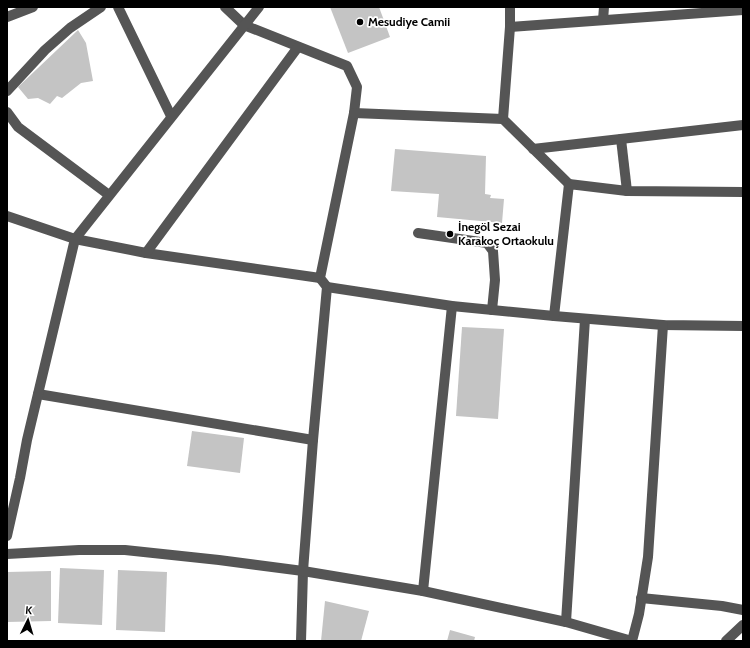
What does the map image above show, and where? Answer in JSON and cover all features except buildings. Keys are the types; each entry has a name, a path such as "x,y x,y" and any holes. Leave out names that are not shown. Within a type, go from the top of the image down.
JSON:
{"street":[{"path":"7,17 34,7"},
{"path":"7,91 45,50 70,28 101,7"},
{"path":"118,7 172,116"},
{"path":"225,7 244,25 347,66 358,87 320,278"},
{"path":"7,536 38,394 75,240 109,195 259,7"},
{"path":"502,119 510,27 510,7"},
{"path":"603,20 604,7"},
{"path":"510,27 743,10"},
{"path":"146,254 298,47"},
{"path":"354,113 502,119 569,184 627,191 743,192"},
{"path":"8,117 18,127 109,195"},
{"path":"533,149 743,125"},
{"path":"622,140 627,191"},
{"path":"554,316 569,184"},
{"path":"7,216 75,240 146,254 320,278 327,287 303,571 301,641"},
{"path":"418,233 487,243 492,251 495,280 492,310"},
{"path":"327,287 452,306 585,319 663,325 743,326"},
{"path":"423,591 452,306"},
{"path":"566,622 585,319"},
{"path":"7,554 79,550 125,550 303,571 423,591 566,622 632,641 648,556 663,325"},
{"path":"38,394 313,440"},
{"path":"641,598 722,606 743,610"},
{"path":"726,641 743,625"}],"place":[{"name":"Mesudiye Camii","path":"360,22"},
{"name":"İnegöl Sezai Karakoç Ortaokulu","path":"450,234"}]}
